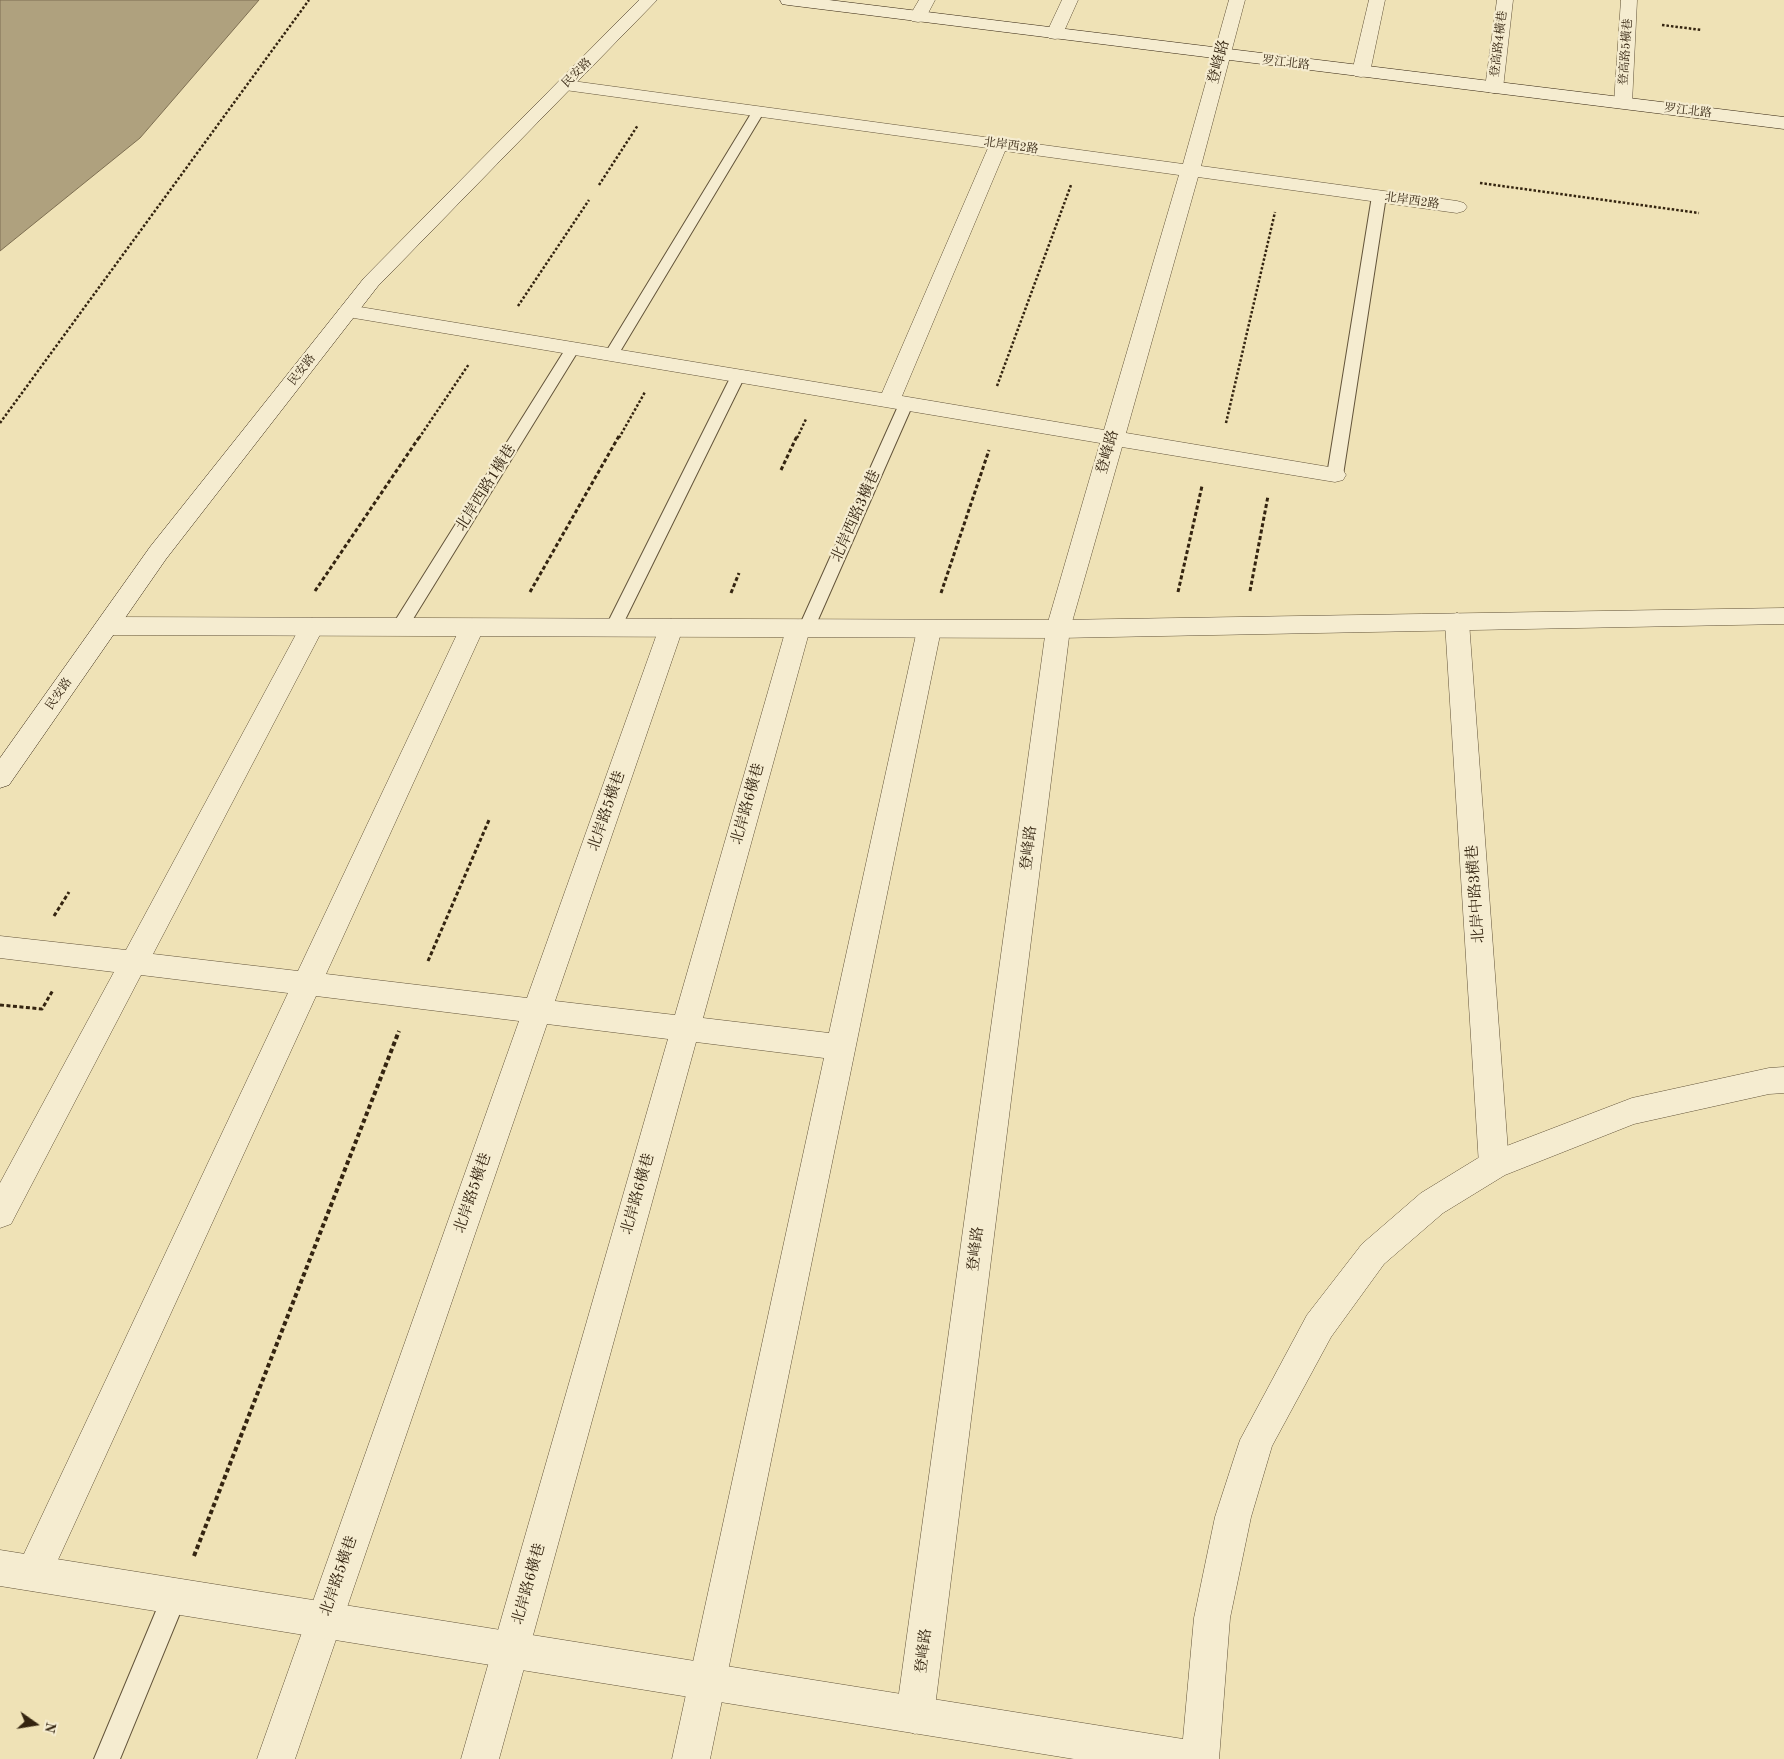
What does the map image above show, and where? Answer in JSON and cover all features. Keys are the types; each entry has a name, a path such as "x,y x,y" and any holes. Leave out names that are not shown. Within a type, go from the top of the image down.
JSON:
{"street":[{"name":"民安路","path":"0,778 158,553 371,282 649,0"},
{"name":"罗江北路","path":"788,0 1784,123"},
{"path":"918,17 927,0"},
{"path":"1055,34 1070,0"},
{"name":"登峰路","path":"915,1715 1058,629 1237,0"},
{"path":"1361,72 1377,0"},
{"name":"登高路4橫巷","path":"1494,88 1505,0"},
{"name":"登高路5橫巷","path":"1623,104 1629,0"},
{"name":"北岸西2路","path":"565,85 1457,207"},
{"path":"898,402 999,144"},
{"path":"348,311 1335,474"},
{"path":"108,626 929,630 1784,616"},
{"name":"北岸中路3横巷","path":"1457,622 1494,1166"},
{"path":"0,1214 134,963 301,627"},
{"path":"472,628 306,984 9,1571 177,1596 1192,1759"},
{"name":"北岸路5橫巷","path":"276,1759 671,628"},
{"name":"北岸路6橫巷","path":"480,1759 685,1029 802,629"},
{"path":"690,1759 929,630"},
{"path":"0,947 840,1047"},
{"path":"1200,1759 1212,1618 1233,1517 1257,1440 1319,1326 1373,1254 1432,1202 1494,1166 1632,1111 1768,1081 1784,1080"}],"lane":[{"path":"612,355 758,112"},
{"path":"1335,474 1379,196"},
{"name":"北岸西路1橫巷","path":"399,628 573,348"},
{"path":"613,628 738,376"},
{"name":"北岸西路3橫巷","path":"802,629 898,402"},
{"path":"107,1759 177,1596"}],"path":[{"path":"0,423 309,0"},
{"path":"1629,21 1702,30"},
{"path":"599,185 656,98"},
{"path":"929,630 993,418 1082,156"},
{"path":"1170,627 1282,183"},
{"path":"301,627 494,335 589,200"},
{"path":"510,628 661,363"},
{"path":"781,470 820,390"},
{"path":"1244,626 1274,464"},
{"path":"177,1596 413,997 489,820"},
{"path":"0,1004 42,1009 74,956"}],"shaded area":[{"path":"0,0 259,0 140,138 0,251"}]}
